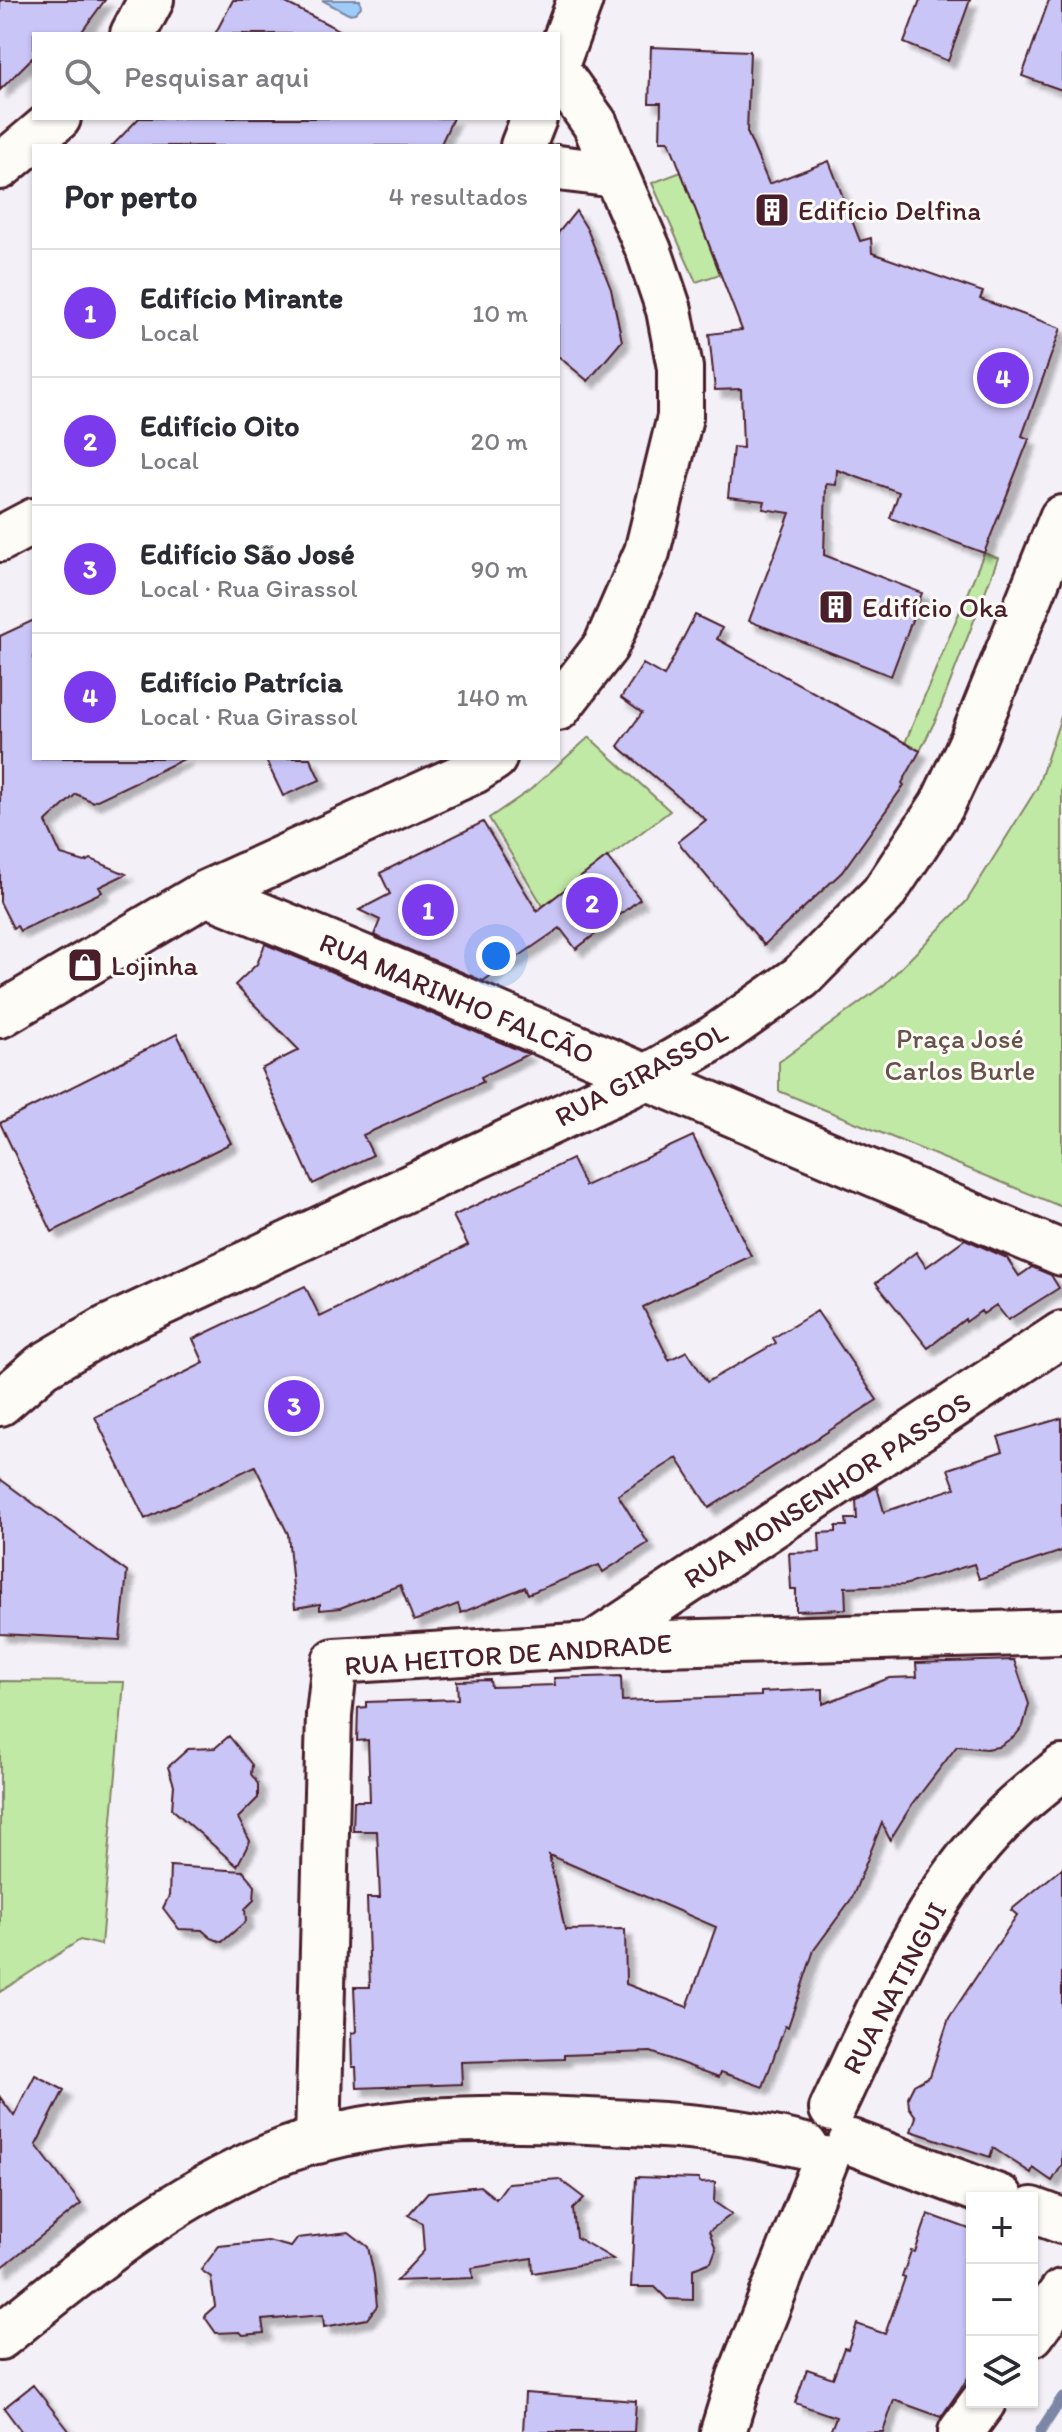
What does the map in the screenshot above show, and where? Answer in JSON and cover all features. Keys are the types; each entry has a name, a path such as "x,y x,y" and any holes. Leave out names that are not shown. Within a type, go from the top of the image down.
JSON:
{"street":[{"path":"134,32 151,0"},
{"path":"560,55 580,0"},
{"path":"560,75 595,124 649,251 669,310 680,368 680,417 647,552 606,646 560,705"},
{"path":"0,167 56,120"},
{"path":"524,144 533,120"},
{"path":"560,168 616,175"},
{"name":"RUA GIRASSOL","path":"0,1403 43,1366 106,1329 645,1078 714,1038 801,977 883,894 942,805 972,741 1062,518"},
{"path":"0,539 32,522"},
{"path":"0,1015 206,893 474,771 491,760"},
{"name":"RUA MARINHO FALCÃO","path":"206,893 432,985 1062,1253"},
{"name":"RUA MONSENHOR PASSOS","path":"592,1645 1062,1334"},
{"name":"RUA HEITOR DE ANDRADE","path":"318,2141 329,1715 335,1661 592,1645 1062,1632"},
{"name":"RUA NATINGUI","path":"723,2432 825,2134 919,1931 959,1870 1001,1821 1062,1768"},
{"path":"0,2337 135,2230 218,2181 272,2155 318,2141 412,2123 497,2117 825,2134 984,2192"},
{"path":"1038,2212 1062,2221"},
{"path":"1038,2326 1062,2292"},
{"path":"961,2432 979,2408"}],"green space":[{"path":"681,172 720,274 696,282 652,183"},
{"path":"984,553 998,558 936,719 920,751 905,743"},
{"name":"Praça José Carlos Burle","path":"1062,714 1062,1207 779,1091 779,1062 884,985 966,902 1037,788"},
{"path":"589,737 670,811 543,906 489,818 530,790"},
{"path":"0,1681 124,1682 101,1945 80,1940 0,1992"}],"water":[{"path":"322,0 360,0 361,7 355,13 348,14"}],"building":[{"path":"0,0 105,0 81,32 32,32 32,58 0,90"},
{"path":"233,0 280,0 343,32 216,32"},
{"path":"920,0 970,0 948,61 904,43"},
{"path":"1049,0 1062,0 1062,90 1022,76"},
{"path":"651,47 750,51 747,132 769,184 829,161 860,241 871,238 872,253 983,292 980,299 1061,328 1022,436 1029,439 984,553 890,518 899,492 837,470 836,485 826,484 824,555 922,593 891,676 749,621 790,513 763,509 765,501 728,497 733,447 743,448 741,389 715,390 709,334 742,330 669,141 660,141 661,103 649,103"},
{"path":"137,120 452,120 441,144 114,144"},
{"path":"576,211 587,229 611,289 622,341 588,381 560,358 560,231"},
{"path":"695,615 722,628 717,639 920,751 902,783 904,785 842,872 764,945 678,842 706,820 618,746 642,713 621,698 643,664 664,676"},
{"path":"32,621 32,760 182,760 93,802 76,794 46,822 61,855 85,862 91,859 126,874 99,887 102,892 20,931 17,926 13,928 0,902 0,636"},
{"path":"266,760 311,760 320,780 283,796"},
{"path":"483,822 537,911 607,857 640,899 576,949 560,928 483,981 374,935 380,920 359,910 390,894 380,873"},
{"path":"265,944 528,1054 481,1077 483,1082 363,1135 373,1155 313,1184 261,1069 299,1050 235,985 257,964"},
{"path":"177,1034 231,1143 52,1232 0,1123"},
{"path":"693,1136 751,1256 643,1307 669,1360 687,1351 707,1382 776,1343 773,1338 817,1311 877,1400 709,1508 677,1458 618,1495 648,1543 603,1572 599,1565 528,1594 525,1587 461,1613 458,1604 414,1621 400,1585 340,1608 320,1610 320,1604 295,1608 288,1534 255,1466 145,1519 95,1417 204,1363 193,1339 305,1286 320,1317 468,1245 453,1216 572,1159 585,1186"},
{"path":"965,1239 1007,1258 1019,1276 1032,1267 1051,1275 1059,1288 1008,1320 996,1305 983,1314 981,1311 966,1322 965,1319 928,1348 876,1283 916,1252 926,1267"},
{"path":"1062,1418 1062,1551 979,1579 974,1564 904,1585 845,1587 846,1609 796,1611 796,1589 791,1589 789,1553 820,1552 819,1533 836,1532 836,1526 847,1526 846,1519 857,1519 856,1500 877,1487 884,1512 955,1488 948,1469 1003,1451 998,1437"},
{"path":"0,1479 127,1572 120,1640 0,1634"},
{"path":"1014,1660 1029,1704 1023,1726 1015,1736 998,1747 957,1746 911,1806 890,1840 882,1823 852,1898 814,1950 788,2027 785,2026 763,2087 721,2072 719,2077 651,2052 564,2055 564,2059 461,2062 462,2084 357,2088 356,2067 352,2067 351,2033 356,2032 354,1987 370,1987 367,1898 380,1898 377,1831 353,1831 354,1801 370,1801 368,1740 357,1741 358,1708 366,1707 366,1702 458,1699 457,1681 490,1680 491,1687 555,1685 554,1678 621,1676 622,1701 761,1696 761,1692 823,1689 823,1704 889,1678 917,1677 916,1663","holes":["549,1855 716,1927 687,2007 626,1984 625,1929 565,1930"]},
{"path":"229,1736 252,1765 251,1774 258,1784 258,1798 238,1818 250,1841 237,1866 172,1809 174,1785 168,1767 188,1749 215,1748"},
{"path":"170,1866 243,1871 255,1886 254,1900 245,1909 246,1921 222,1942 202,1930 179,1929 163,1908 169,1896"},
{"path":"1062,1868 1062,2165 1052,2181 1033,2168 1031,2173 993,2148 990,2157 911,2131 916,2117 909,2107 908,2097 914,2085 930,2076 949,2018 1017,1915 1011,1910"},
{"path":"35,2075 64,2090 36,2145 81,2204 0,2269 0,2097 14,2116"},
{"path":"636,2177 715,2182 714,2202 732,2214 709,2231 716,2249 711,2262 693,2269 693,2300 667,2299 655,2287 631,2287"},
{"path":"559,2179 584,2198 573,2209 576,2237 613,2259 533,2273 532,2258 472,2268 473,2278 396,2281 424,2251 422,2223 408,2215 428,2192 480,2186 496,2199 508,2183"},
{"path":"928,2214 966,2228 966,2381 941,2417 894,2400 883,2432 830,2432 836,2417 795,2403 807,2369 833,2378 857,2324 885,2334 911,2251 915,2252"},
{"path":"349,2232 368,2247 374,2275 377,2306 367,2319 324,2327 323,2315 262,2320 264,2333 243,2335 240,2332 216,2333 204,2316 215,2306 211,2277 201,2270 219,2246 268,2241 291,2247 298,2238"},
{"path":"33,2385 70,2432 22,2432 4,2408"},
{"path":"525,2393 636,2401 634,2432 523,2432"}],"waterway":[{"path":"1040,2432 1062,2398"}],"place":[{"name":"Edifício Delfina","path":"772,210"},
{"name":"Edifício Patrícia","path":"1003,378"},
{"name":"Edifício Oka","path":"836,607"},
{"name":"Edifício Oito","path":"592,903"},
{"name":"Edifício Mirante","path":"428,910"},
{"name":"Lojinha","path":"85,965"},
{"name":"Edifício São José","path":"294,1406"}]}
